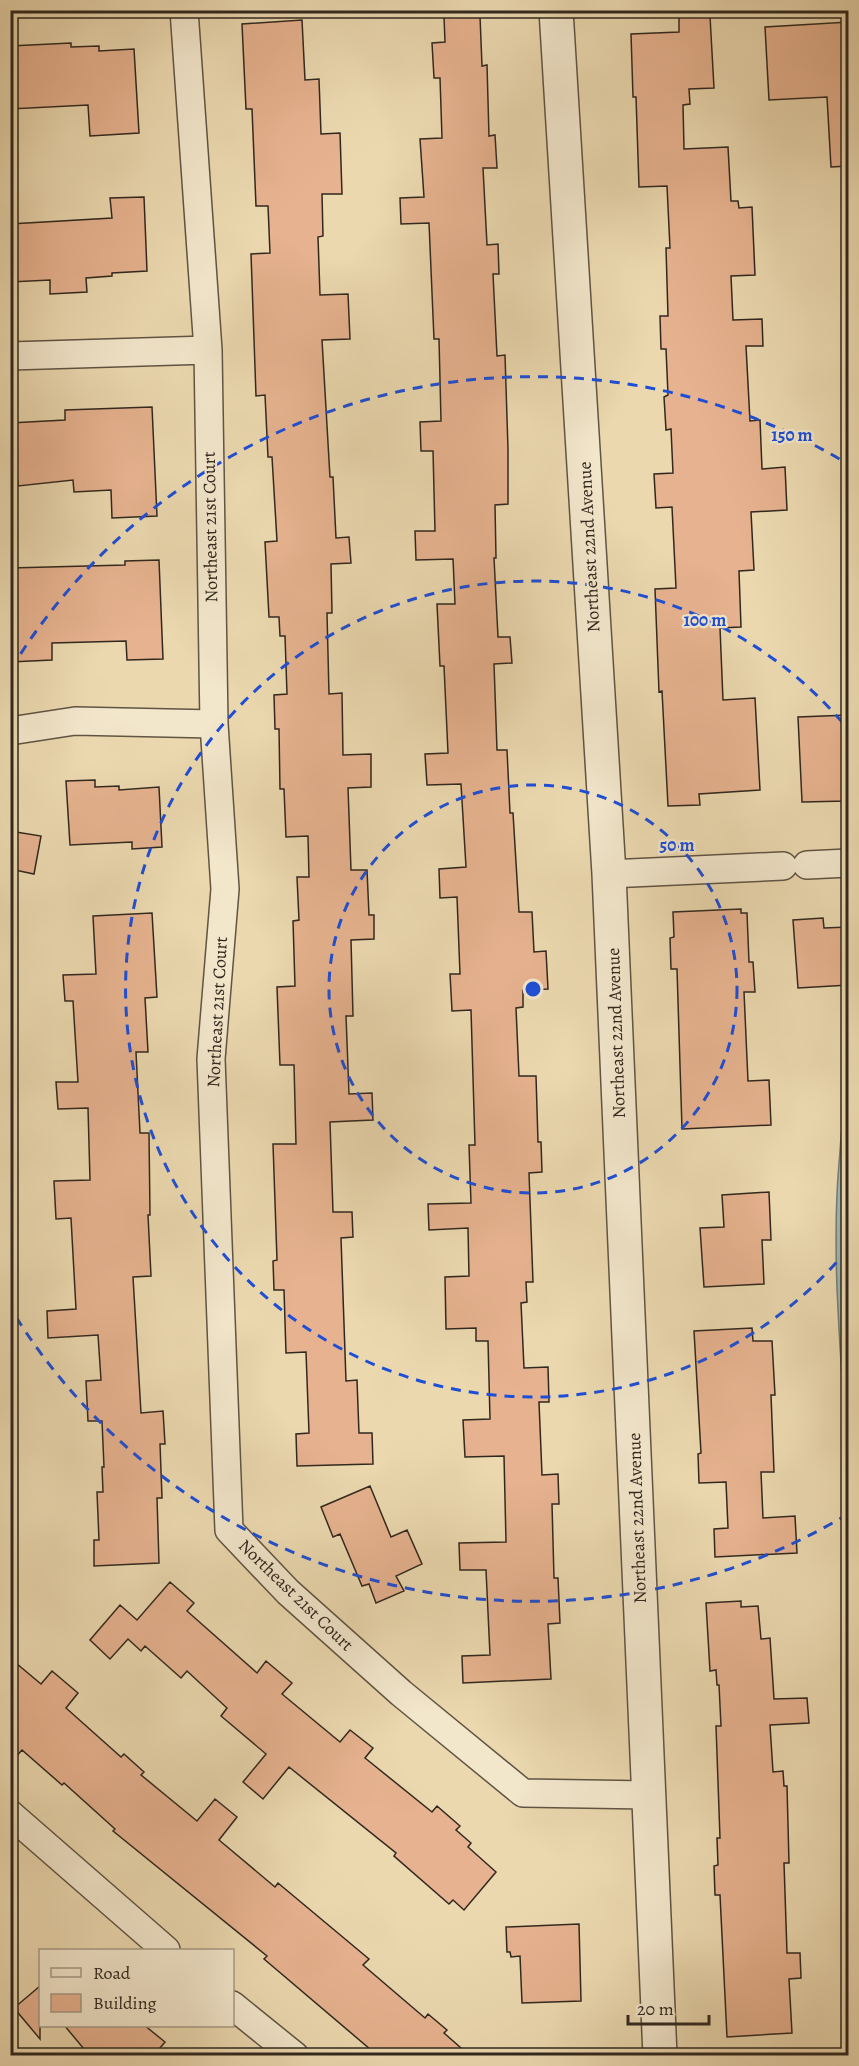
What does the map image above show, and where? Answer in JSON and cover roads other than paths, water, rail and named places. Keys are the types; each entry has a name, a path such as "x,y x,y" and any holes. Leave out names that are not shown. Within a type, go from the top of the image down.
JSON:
{"street":[{"name":"Northeast 21st Court","path":"184,10 208,350 214,724 225,890 211,1059 229,1530 288,1592 401,1694 523,1793 649,1795"},
{"name":"Northeast 22nd Avenue","path":"556,10 609,874 660,2055"},
{"path":"10,356 208,350"},
{"path":"10,731 75,721 214,724"},
{"path":"609,874 849,863"},
{"path":"10,1814 165,1949"},
{"path":"234,2007 295,2055"}],"water":[{"path":"848,1100 848,1484 836,1243 841,1139"}]}
